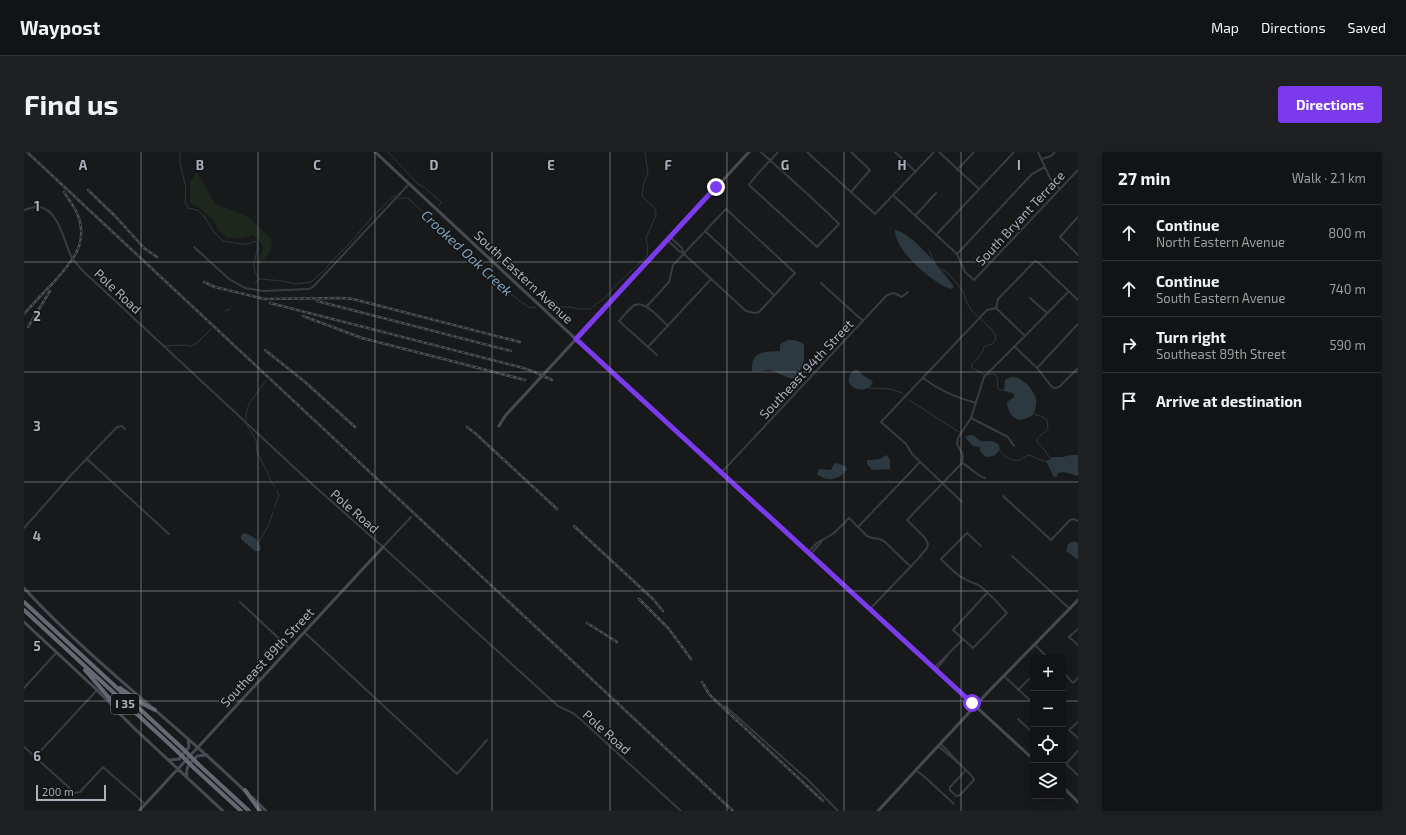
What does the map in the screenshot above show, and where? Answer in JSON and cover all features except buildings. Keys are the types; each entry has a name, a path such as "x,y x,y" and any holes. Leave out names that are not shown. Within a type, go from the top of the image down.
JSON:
{"highway":[{"name":"I 35","path":"24,602 249,811"},
{"name":"I 35","path":"24,610 241,811"},
{"path":"73,656 111,700 119,712"},
{"path":"111,683 155,710"},
{"path":"245,790 260,811"}],"main road":[{"name":"South Eastern Avenue","path":"375,152 765,514 1030,756"},
{"path":"499,426 505,416 749,152"},
{"name":"Southeast 89th Street","path":"139,811 383,547"},
{"path":"24,588 50,615 138,696 188,737 266,811"},
{"path":"878,811 1004,676 1077,602"},
{"path":"24,622 224,811"},
{"path":"169,760 178,760 188,749 190,744 188,737"},
{"path":"187,777 186,771 188,766 197,756 207,755"},
{"path":"1066,790 1078,802"}],"street":[{"path":"761,152 770,160 839,224 817,247 749,185 770,160 778,152"},
{"path":"807,152 875,214 894,196 934,152"},
{"path":"851,152 870,170 851,192"},
{"path":"895,152 916,172"},
{"path":"939,152 979,190"},
{"path":"958,170 974,152"},
{"path":"936,235 1014,152"},
{"path":"1038,152 1050,179 1060,190"},
{"path":"1042,160 1051,156 1055,152"},
{"path":"957,254 1034,173 1045,167"},
{"name":"South Bryant Terrace","path":"894,196 957,254 965,272 974,280 1078,170"},
{"path":"194,248 229,279 245,288 264,291 309,289 314,286 409,184"},
{"path":"915,216 936,193"},
{"name":"Pole Road","path":"24,210 39,207 48,210 61,230 72,257 82,270 319,490 558,706 580,718 681,811"},
{"path":"647,306 670,282 672,267 684,254 705,231 726,209 795,273 759,312 754,314 746,311 684,254 682,248 668,239"},
{"path":"1078,217 1060,237 1078,255"},
{"path":"705,231 774,295"},
{"path":"996,308 998,299 1035,261 1039,263 1078,300"},
{"path":"648,347 711,279"},
{"path":"822,283 863,321"},
{"path":"870,609 925,552 928,544 925,538 907,520 962,463 963,454 956,444 958,438 971,418 984,377 1015,347 1068,291"},
{"name":"Southeast 94th Street","path":"721,473 887,295 894,292 902,297 908,292"},
{"path":"1030,298 1047,314"},
{"path":"656,355 619,321 635,305 642,304 647,306 668,326"},
{"path":"996,308 1025,336"},
{"path":"962,502 912,454 906,444 881,422 987,310 996,308"},
{"path":"1037,368 1078,324"},
{"path":"1015,347 1037,368 1052,387 1057,388 1078,368"},
{"path":"923,378 944,391 976,404"},
{"path":"971,418 1008,436 1014,446"},
{"path":"24,528 118,427 122,426 125,429"},
{"path":"87,459 169,534"},
{"path":"858,526 920,462"},
{"path":"962,463 971,468 979,476 985,478"},
{"path":"1003,496 1051,540 1070,520 1074,519 1078,521"},
{"name":"Southeast 89th Street","path":"383,547 411,517"},
{"path":"809,554 817,543 834,533 849,518 867,536 886,542 911,567"},
{"path":"980,546 967,533 941,560 960,577 975,583 987,593 1008,612 973,648 954,630 987,593"},
{"path":"1012,556 1070,609"},
{"path":"240,602 289,648"},
{"path":"1078,629 1069,638 1078,645"},
{"path":"304,632 458,774 488,740"},
{"path":"935,669 963,639"},
{"path":"1035,645 1045,655"},
{"path":"24,688 57,652"},
{"path":"1066,675 1073,683 1078,678"},
{"path":"1004,676 1030,700"},
{"path":"1018,690 1029,679"},
{"path":"35,757 97,690"},
{"path":"725,706 808,780 838,811"},
{"path":"1018,719 1030,730"},
{"path":"1078,722 1069,730 1078,738"},
{"path":"939,745 973,776 974,780 960,795 956,796 950,790 950,787 966,770"},
{"path":"24,747 76,794 80,792 104,766 145,804"},
{"path":"1078,751 1066,764 1078,775"},
{"path":"916,770 928,779 954,804"}],"shaded area":[{"path":"197,172 215,204 240,213 252,220 271,239 272,247 267,256 257,267 263,247 259,240 252,235 242,238 227,238 217,228 212,218 198,207 190,203 190,182"},
{"path":"895,230 902,232 919,245 943,272 954,287 952,289 935,281 916,266 901,247 896,238"},
{"path":"788,340 795,340 804,344 804,360 797,379 789,378 770,370 753,372 752,363 756,355 764,352 780,351 780,344"},
{"path":"854,370 858,370 864,376 873,381 870,386 866,389 860,389 851,385 849,376"},
{"path":"1015,377 1023,381 1030,387 1035,395 1036,403 1034,414 1028,418 1021,420 1014,418 1008,409 1007,402 1014,397 1014,394 1004,391 1005,380"},
{"path":"970,435 982,441 993,441 999,445 1000,450 994,456 986,457 980,451 980,447 973,446 965,437"},
{"path":"887,455 890,460 890,469 872,470 867,464 867,460 880,459"},
{"path":"1078,455 1078,476 1064,472 1058,473 1057,476 1054,477 1046,461 1053,457"},
{"path":"837,463 845,466 847,469 841,476 833,479 825,479 817,474 819,469 831,470 834,464"},
{"path":"244,533 250,535 257,541 261,549 259,551 255,551 241,539 241,536"},
{"path":"1074,541 1078,543 1078,560 1066,551 1068,544"}],"waterway":[{"name":"Crooked Oak Creek","path":"180,152 180,163 186,188 185,202 188,208 197,210 204,216 213,231 223,241 242,244 248,244 255,241 257,243 257,252 254,261 254,268 259,279"},
{"path":"388,152 418,184 441,202 439,206"},
{"name":"Crooked Oak Creek","path":"541,302 553,307 590,309 607,296 614,287 647,256 648,247 646,238 656,212 655,209 642,196 644,183 648,173 645,152"},
{"name":"Crooked Oak Creek","path":"260,279 296,284 311,282 326,269 371,218 391,198 395,196"},
{"name":"Crooked Oak Creek","path":"399,198 408,198 501,287 527,306 531,308 536,307"},
{"path":"430,218 434,212"},
{"path":"929,250 935,263"},
{"path":"941,269 949,274 963,291 967,303 972,311 992,330 995,335 996,339 992,344 984,347 982,353 972,364 972,368 985,375 995,374 997,377 998,389 1004,390"},
{"name":"Crooked Oak Creek","path":"255,283 259,279"},
{"path":"225,311 230,309"},
{"path":"165,346 191,346 197,343 211,329"},
{"path":"246,420 247,408 266,380"},
{"path":"869,388 890,389 902,393"},
{"path":"909,400 959,432"},
{"path":"1034,414 1047,420 1048,429 1039,436 1037,442 1050,458"},
{"path":"246,424 256,440 257,452 271,482 275,487"},
{"path":"1000,451 1011,460 1020,460 1029,455 1046,462"},
{"path":"274,508 279,495 277,490"},
{"path":"269,524 273,512"},
{"path":"259,542 268,526"}],"railway":[{"path":"27,152 733,811"},
{"path":"88,190 116,217 144,248 157,257"},
{"path":"24,314 66,268 80,244 81,234 77,213 64,192"},
{"path":"204,282 215,287 264,299 353,299 520,342"},
{"path":"28,327 50,291"},
{"path":"317,301 511,351"},
{"path":"270,303 520,367 552,380"},
{"path":"303,316 362,338 525,380"},
{"path":"265,350 305,382 355,427"},
{"path":"467,427 557,509"},
{"path":"574,526 653,599 663,611"},
{"path":"639,599 669,629 691,659"},
{"path":"587,623 617,642"},
{"path":"702,682 709,694 716,701 823,801"}],"route":[{"path":"716,187 576,339 972,703"}]}
